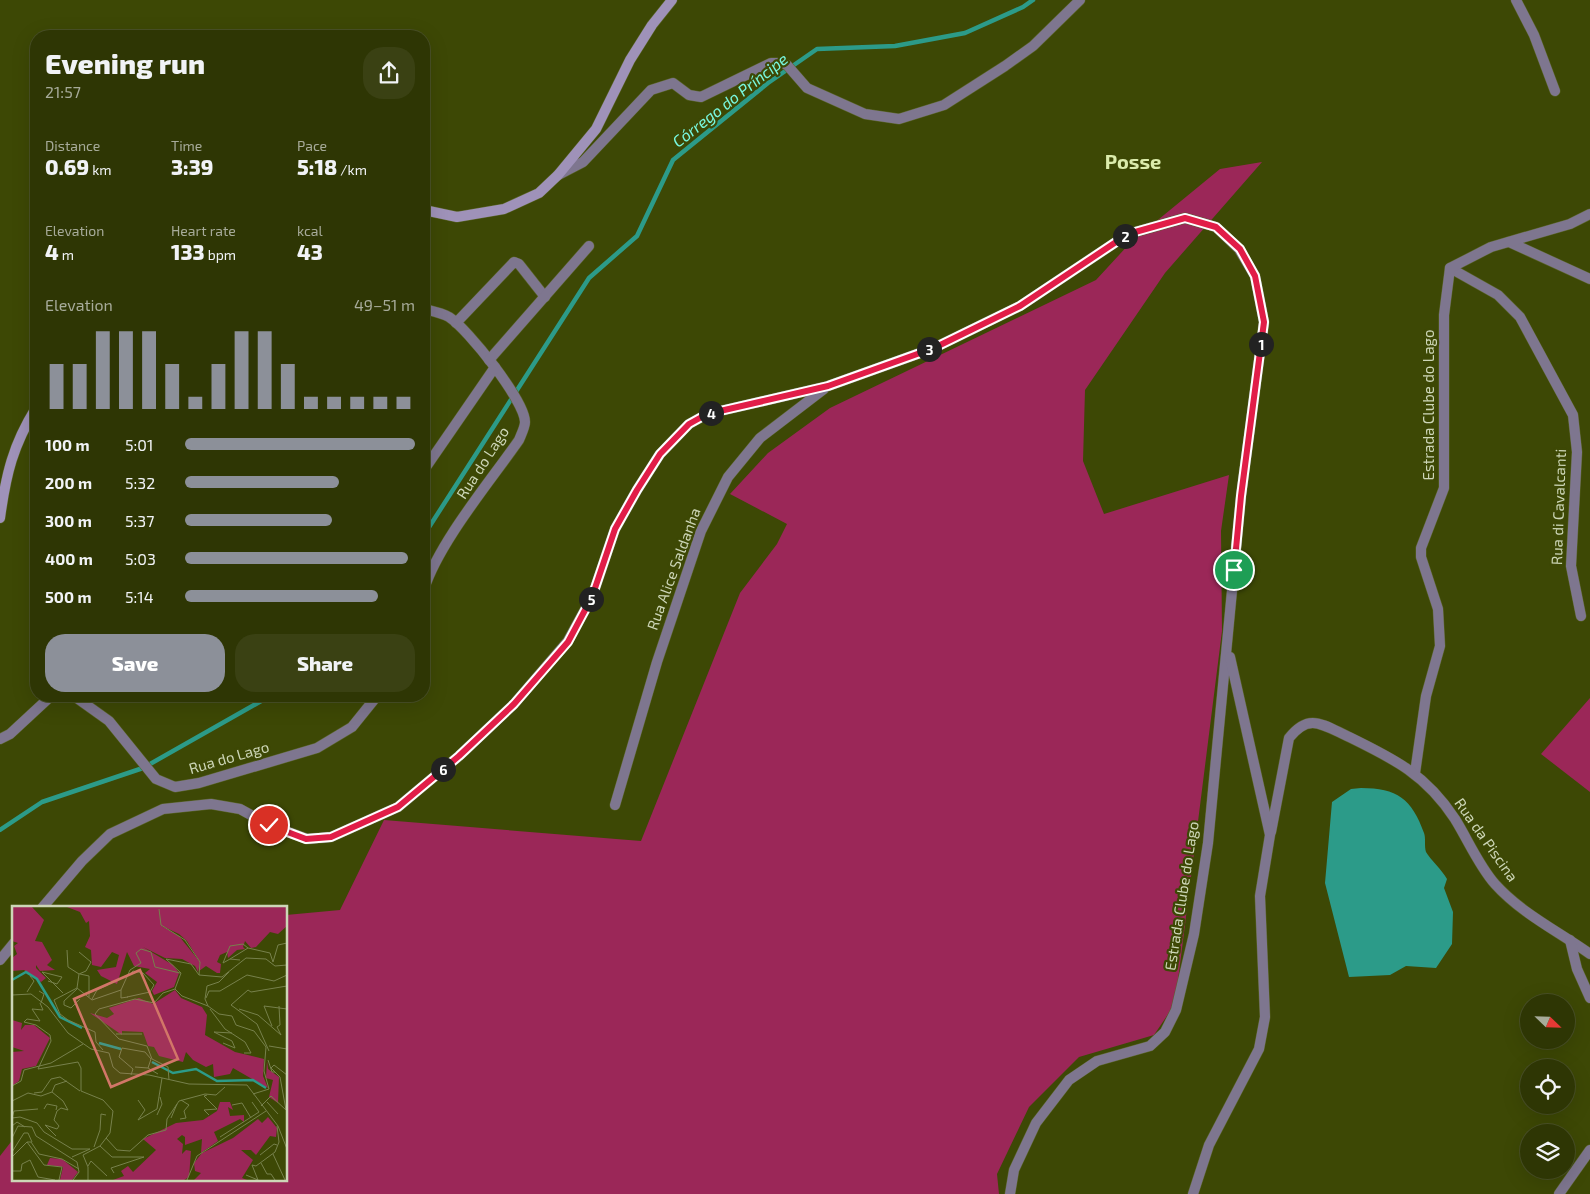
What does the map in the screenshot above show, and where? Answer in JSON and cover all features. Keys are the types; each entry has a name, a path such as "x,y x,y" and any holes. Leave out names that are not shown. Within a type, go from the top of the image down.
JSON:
{"street":[{"path":"430,211 457,217 504,209 539,192 558,175 596,129 630,60 652,25 672,0"},
{"path":"558,175 583,162 651,90 673,83 689,95 701,97 771,63 780,62 787,65 794,76 807,88 865,114 899,119 944,105 1006,66 1032,46 1080,0"},
{"path":"1516,0 1534,35 1554,91"},
{"path":"1450,268 1491,247 1570,224 1590,214"},
{"name":"Estrada Clube do Lago","path":"828,386 934,348 1020,306 1128,234 1185,218 1216,227 1240,249 1255,276 1264,322 1241,496 1223,702 1208,843 1194,934 1176,1010 1165,1032 1150,1046 1097,1061 1069,1080 1036,1123 1014,1170 1010,1194"},
{"path":"1509,242 1590,279"},
{"path":"430,461 492,363 545,296 589,246"},
{"path":"456,323 514,262 520,264 545,296"},
{"name":"Rua di Cavalcanti","path":"1450,268 1498,296 1520,318 1573,416 1577,452 1571,566 1581,616"},
{"name":"Estrada Clube do Lago","path":"1416,773 1426,696 1440,646 1438,609 1421,548 1444,488 1444,315 1450,268"},
{"path":"430,311 449,317 492,363"},
{"name":"Rua do Lago","path":"430,573 447,543 519,440 525,422 518,401 492,363"},
{"path":"44,906 82,861 110,834 163,809 211,804 240,809 269,825 306,839 331,837 398,807 459,756 514,704 568,642 592,597 615,529 660,454 689,424 707,414 828,386"},
{"name":"Rua Alice Saldanha","path":"615,806 657,662 701,530 728,477 760,438 828,386"},
{"path":"0,518 5,482 20,434 30,418"},
{"name":"Rua da Piscina","path":"1227,644 1270,835"},
{"path":"0,739 10,734 45,702"},
{"name":"Rua do Lago","path":"83,702 110,721 156,779 176,787 199,783 317,748 352,727 372,702"},
{"name":"Rua da Piscina","path":"1193,1194 1209,1145 1259,1049 1265,1017 1260,896 1289,738 1298,726 1312,722 1336,731 1386,754 1416,773 1453,817 1494,883 1523,912 1590,954"},
{"path":"1570,940 1577,969 1590,998"},
{"path":"0,960 12,945"},
{"path":"1559,1194 1590,1150"}],"shaded area":[{"path":"1262,162 1165,273 1085,390 1083,461 1104,514 1229,475 1221,531 1222,631 1175,1004 1154,1035 1079,1057 1029,1107 997,1174 999,1194 0,1194 0,1156 12,1141 12,1182 288,1182 288,915 340,910 384,820 641,841 740,593 777,544 787,524 730,494 768,453 830,408 1096,280 1131,242 1220,169"},
{"path":"1590,698 1590,792 1541,754"}],"water":[{"path":"1361,788 1394,793 1408,804 1424,833 1426,852 1447,879 1444,888 1453,912 1452,944 1436,968 1406,966 1390,975 1349,977 1325,883 1332,802 1351,789"}],"waterway":[{"name":"Córrego do Príncipe","path":"430,526 589,278 637,236 673,160 768,83 817,49 895,46 965,33 1023,7 1033,0"},
{"name":"Córrego do Príncipe","path":"0,830 42,802 143,768 259,702"}],"district":[{"name":"Posse","path":"1133,162"}],"route":[{"path":"269,825 306,839 331,837 398,807 459,756 514,704 568,642 592,597 615,529 660,454 689,424 707,414 828,386 934,348 1020,306 1128,234 1185,218 1216,227 1240,249 1255,276 1264,322 1241,496 1234,570"}]}
